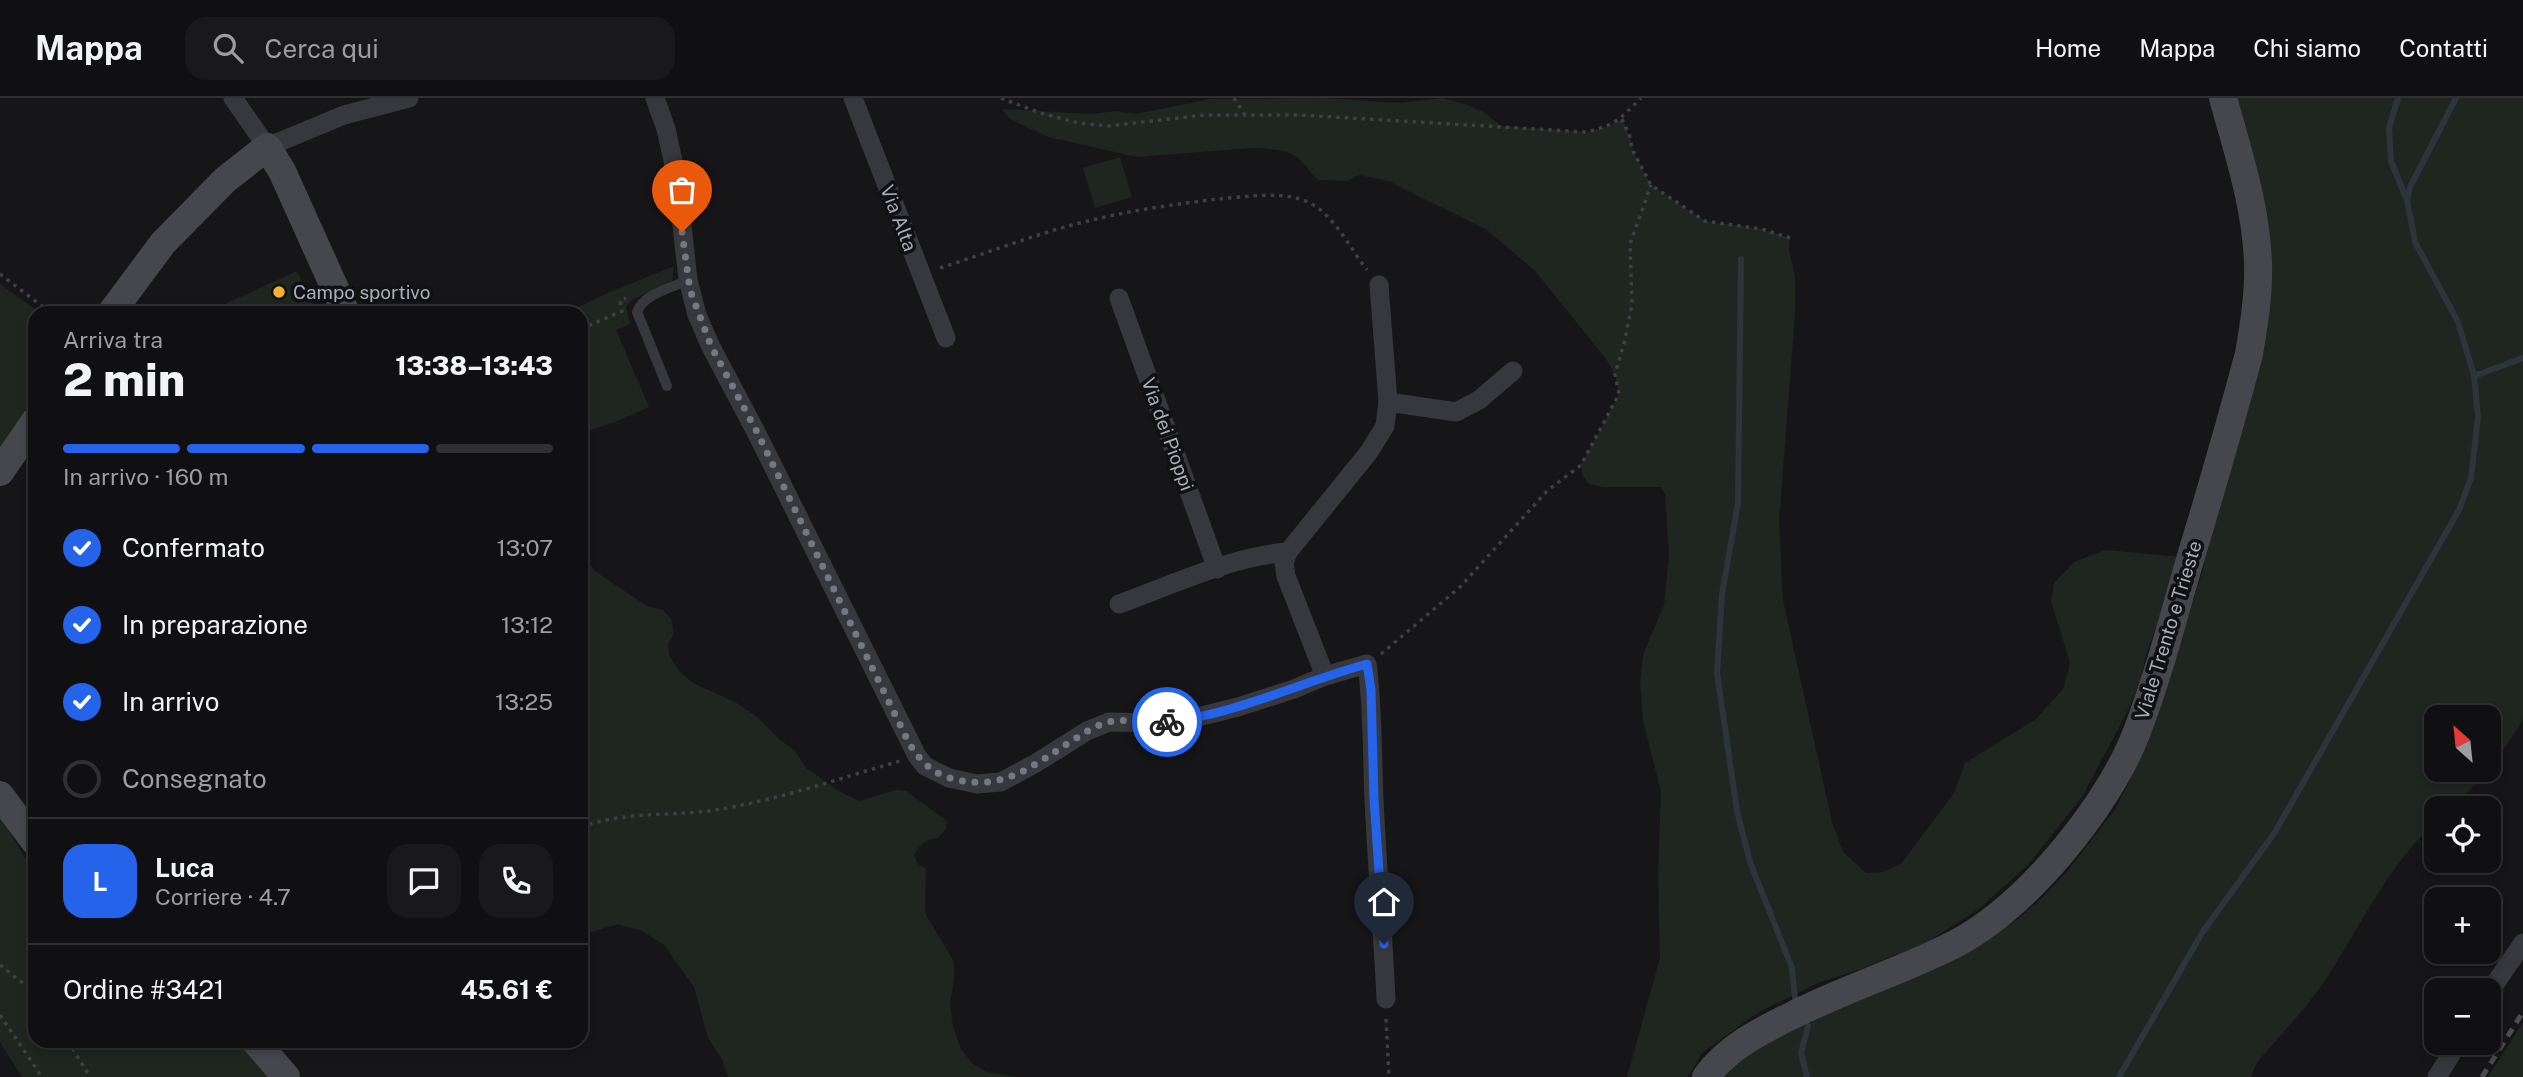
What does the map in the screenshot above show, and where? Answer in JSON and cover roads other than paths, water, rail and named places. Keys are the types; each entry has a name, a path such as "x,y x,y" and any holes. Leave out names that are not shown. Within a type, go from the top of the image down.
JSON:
{"main road":[{"name":"Viale Trento e Trieste","path":"1706,1077 1724,1056 1770,1026 1822,1000 1956,943 1990,922 2045,871 2107,789 2135,737 2165,649 2249,354 2257,310 2258,263 2254,222 2245,175 2223,98"},
{"path":"116,306 163,243 225,180 267,146 282,171 343,306"},
{"path":"0,472 28,431"},
{"path":"0,794 28,832"},
{"path":"261,1048 286,1077"}],"street":[{"path":"233,98 267,146 344,116 409,98"},
{"path":"655,98 666,130 677,179 688,280 697,315 917,756 925,766 949,778 977,785 1001,782 1036,764 1087,731 1109,722 1156,723 1198,717 1238,707 1367,664 1371,690 1374,799 1386,999"},
{"name":"Via Alta","path":"853,98 946,338"},
{"path":"1325,676 1286,576 1284,563 1288,552 1369,452 1385,426 1388,402 1379,285"},
{"name":"Via dei Pioppi","path":"1119,298 1217,569"},
{"path":"1388,402 1456,412 1479,400 1513,371"},
{"path":"1119,604 1217,569 1267,554 1288,552"},
{"path":"2499,978 2523,943"},
{"path":"2437,1077 2451,1055"}],"lane":[{"path":"667,386 636,312 639,304 646,299 688,280"}],"waterway":[{"path":"2119,1077 2202,933 2275,832 2459,510 2471,478 2478,416 2474,376 2458,322 2415,242 2407,200 2391,161 2389,128 2398,98"},
{"path":"2407,200 2410,187 2456,98"},
{"path":"1741,259 1738,503 1722,594 1717,673 1737,811 1750,862 1792,968 1795,998"},
{"path":"2474,376 2523,358"},
{"path":"1807,1077 1801,1053 1808,1026"}],"railway":[{"path":"2482,1077 2523,1012"}],"place":[{"name":"Campo sportivo","path":"279,292"}]}
